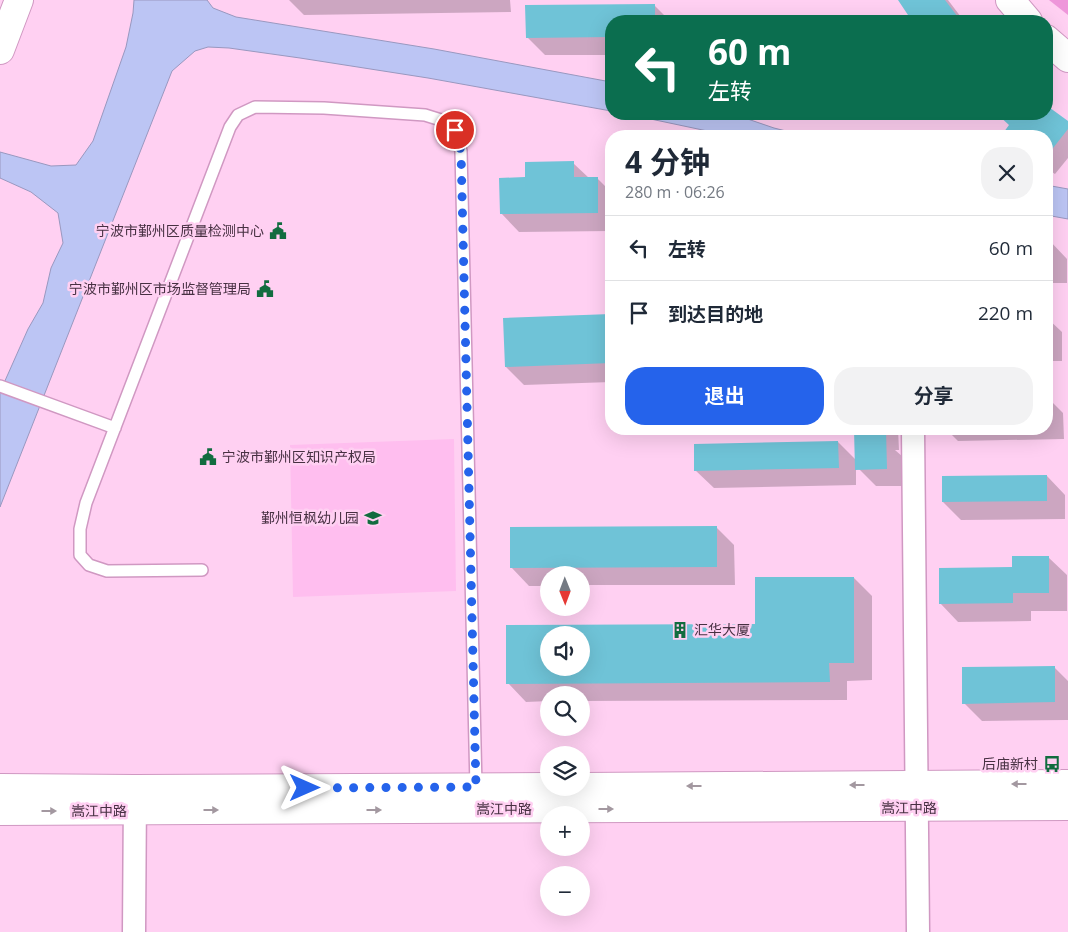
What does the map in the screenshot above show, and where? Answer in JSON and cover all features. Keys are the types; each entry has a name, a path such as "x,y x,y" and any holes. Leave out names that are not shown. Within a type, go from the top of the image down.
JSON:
{"main road":[{"path":"0,50 19,0"},
{"path":"1010,0 1023,15"},
{"path":"1053,45 1068,58"},
{"name":"嵩江中路","path":"0,788 135,800 916,796 1068,784"},
{"name":"嵩江中路","path":"0,811 135,800 476,787 540,787"},
{"name":"嵩江中路","path":"590,787 916,796 1068,806"}],"street":[{"path":"912,435 918,932"},
{"path":"134,932 135,800"}],"lane":[{"path":"202,570 107,572 89,565 80,555 80,528 86,503 230,127 238,115 255,107 324,108 425,115 442,120 455,130 461,151 476,787"},
{"path":"0,386 115,428"}],"shaded area":[{"path":"1049,0 1068,0 1068,15"},
{"name":"鄞州恒枫幼儿园","path":"454,439 456,591 293,597 290,445"}],"water":[{"path":"134,0 207,0 213,8 236,17 434,49 605,81 605,110 428,78 300,58 229,48 208,47 195,51 172,71 0,507 0,392 28,329 43,303 51,268 63,243 58,213 31,192 0,178 0,152 51,166 76,165 93,141 126,47"},
{"path":"655,120 751,120 782,130 703,130"},
{"path":"1053,186 1068,189 1068,219 1053,216"}],"building":[{"path":"898,0 945,0 956,15 908,15"},
{"path":"655,4 655,15 605,15 605,37 526,38 525,5"},
{"path":"1053,110 1068,121 1068,129 1053,148 1053,130 1005,130 1009,125 1004,120 1053,120"},
{"path":"574,161 574,177 598,177 598,213 500,214 499,178 525,177 525,162"},
{"path":"605,314 605,363 505,367 503,318"},
{"path":"854,435 886,435 887,469 855,470"},
{"path":"838,441 839,468 694,471 694,444"},
{"path":"1047,475 1047,501 942,502 942,476"},
{"path":"717,526 717,567 540,566 540,568 510,568 510,527"},
{"path":"1012,556 1049,556 1049,593 1013,593 1013,603 939,604 939,568 1012,567"},
{"name":"汇华大厦","path":"755,577 854,577 854,663 829,663 830,682 506,684 506,625 755,624"},
{"path":"1055,666 1055,702 962,704 962,667"}],"place":[{"name":"宁波市鄞州区质量检测中心","path":"278,231"},
{"name":"宁波市鄞州区市场监督管理局","path":"265,289"},
{"name":"宁波市鄞州区知识产权局","path":"208,457"},
{"name":"鄞州恒枫幼儿园","path":"373,518"},
{"name":"汇华大厦","path":"680,630"},
{"name":"后庙新村","path":"1052,764"}],"route":[{"path":"305,788 476,787 461,151 455,130"}]}
